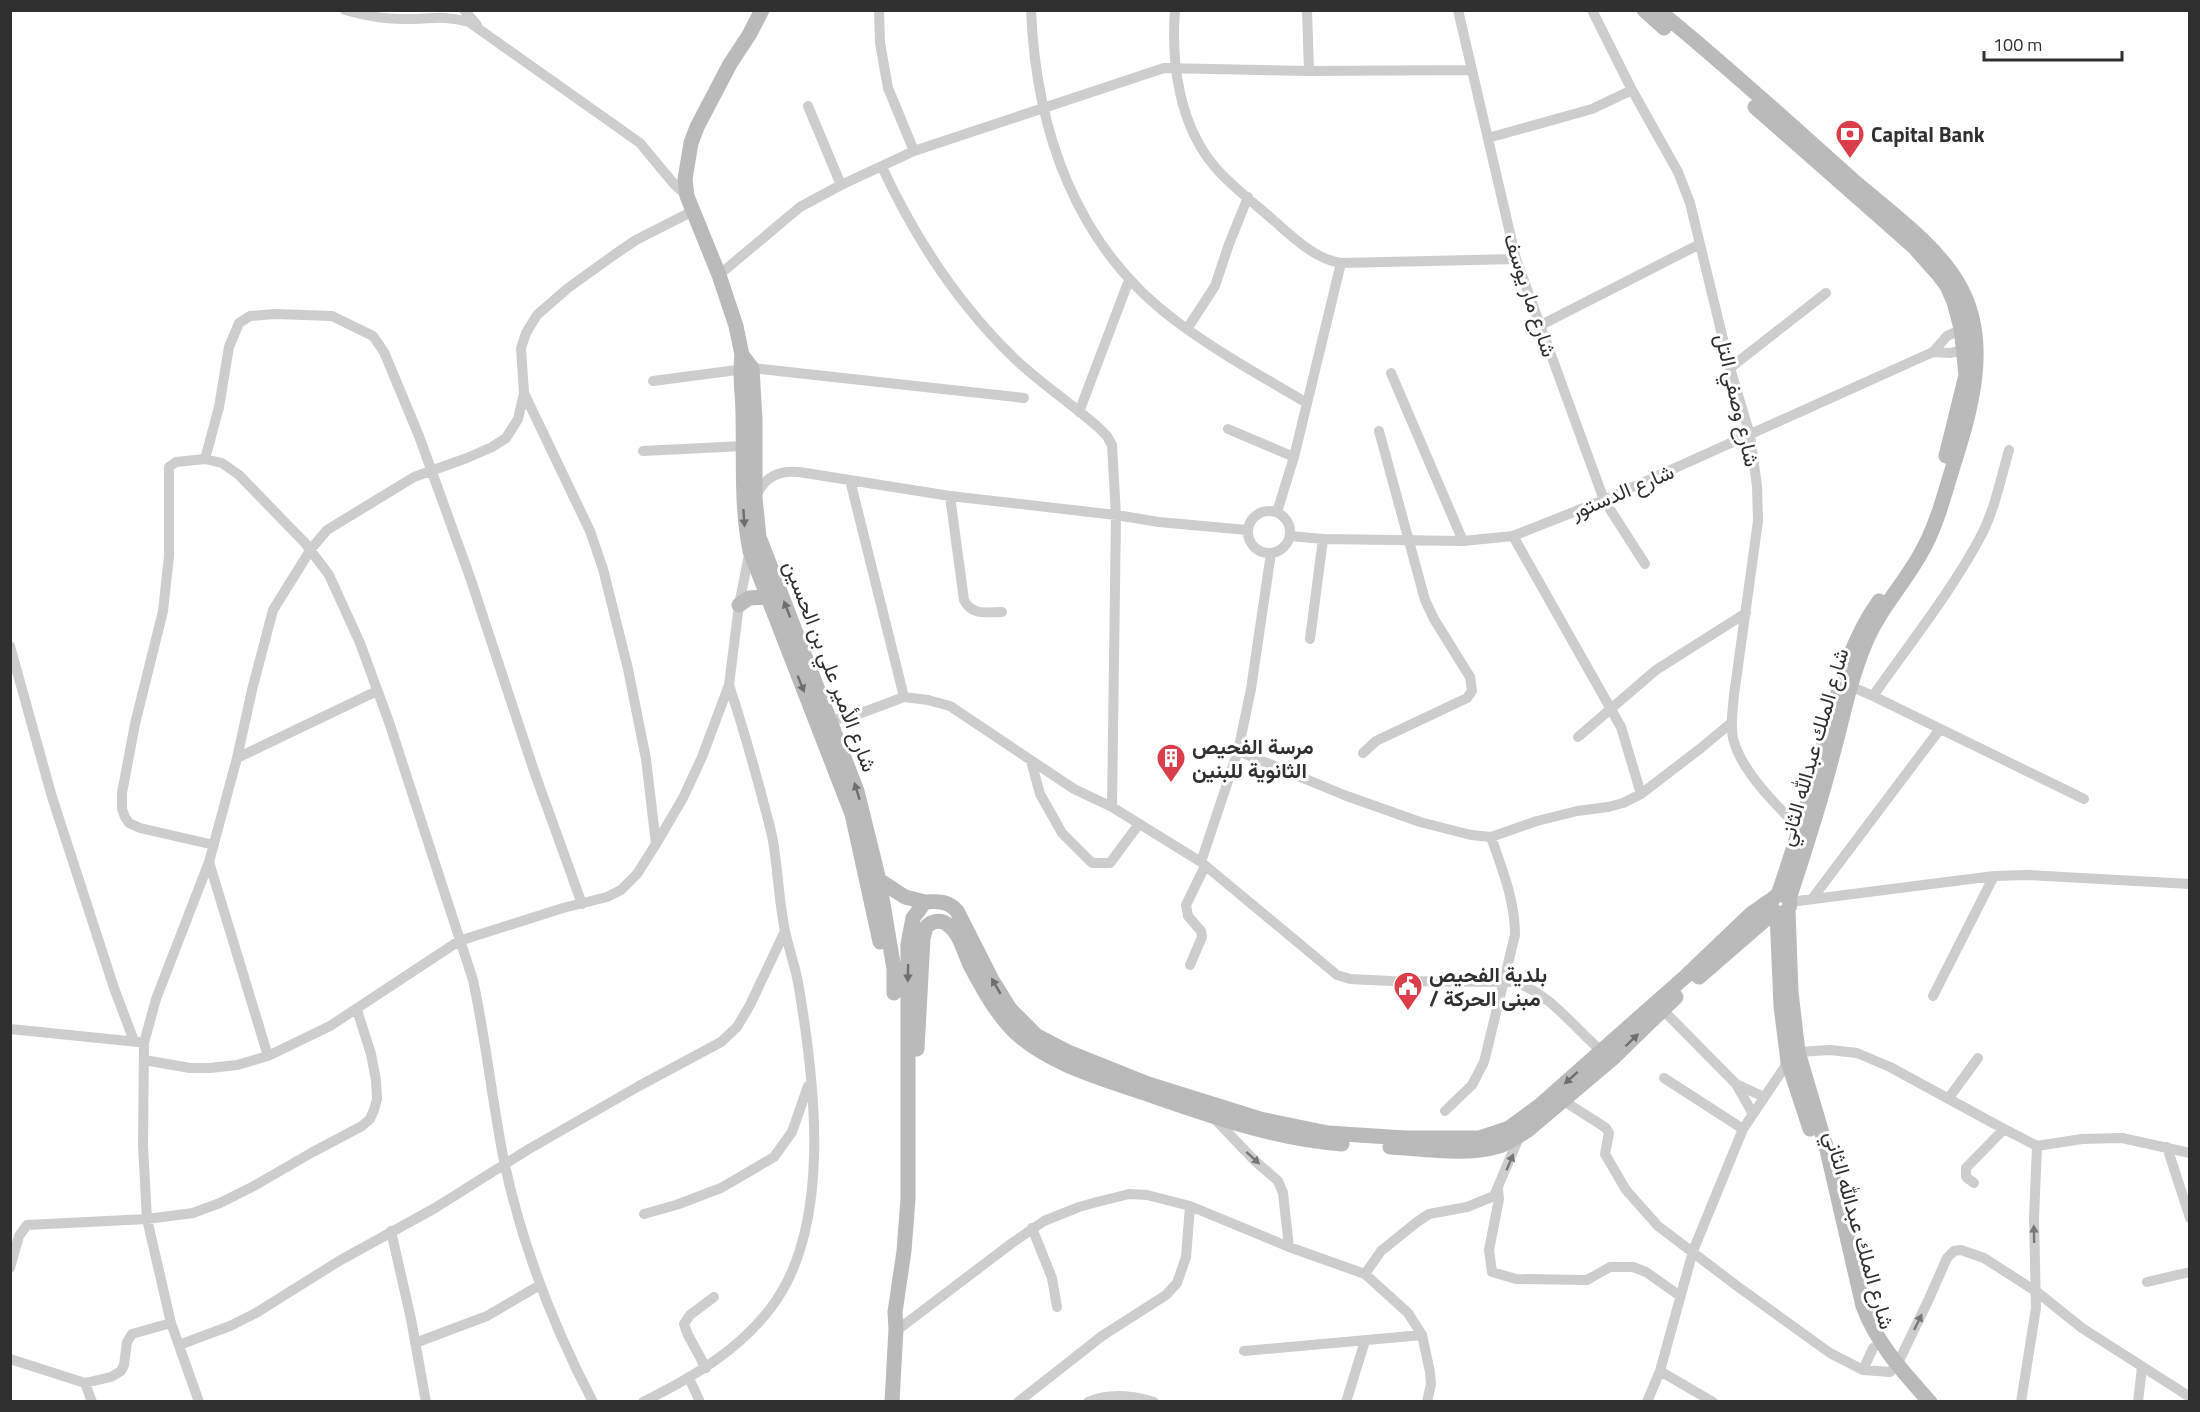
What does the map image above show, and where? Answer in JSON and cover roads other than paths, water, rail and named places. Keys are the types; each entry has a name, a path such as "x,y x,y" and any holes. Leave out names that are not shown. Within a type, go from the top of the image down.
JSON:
{"street":[{"path":"345,10 378,18 402,20 448,17 469,22 640,143 687,196"},
{"path":"464,10 483,32"},
{"name":"شارع الأمير علي بن الحسين","path":"762,10 697,127 687,162 685,179 687,196 719,275 736,326 745,364 755,418 755,498 759,537 823,721 852,814 884,959 899,1015 912,1036 908,1199 904,1251 895,1312 892,1401"},
{"path":"879,10 880,43 888,88 914,151"},
{"path":"1031,10 1042,108 1049,134 1073,194 1091,230 1113,262 1162,310 1187,329 1307,403"},
{"path":"1175,10 1175,68 1194,135 1216,168 1311,250 1332,262 1341,263 1516,259"},
{"path":"1307,10 1309,71"},
{"name":"شارع مار يوسف","path":"1458,10 1516,259 1604,500 1645,564"},
{"name":"شارع وصفي التل","path":"1592,10 1632,90 1678,172 1690,204 1730,368 1750,435 1757,486 1758,521 1731,723 1736,747 1746,764 1778,807 1800,829"},
{"name":"شارع الملك عبدالله الثاني","path":"1644,10 1913,246 1947,286 1968,326"},
{"name":"شارع الملك عبدالله الثاني","path":"1658,10 1819,149 1934,253 1957,282 1966,300 1975,377 1962,437 1942,503 1922,552 1866,641 1850,686 1832,759 1781,905 1791,992 1793,1057 1827,1150 1863,1306 1893,1369 1917,1401"},
{"path":"719,275 800,207 914,151 1164,68 1309,71 1471,70"},
{"path":"1488,138 1592,109 1632,90"},
{"path":"808,106 841,185"},
{"path":"882,167 910,225 949,284 1013,357 1107,436 1112,446 1116,515 1112,807"},
{"path":"1187,329 1215,286 1228,244 1248,197"},
{"path":"139,1042 209,862 237,758 270,619 278,601 311,549 320,537 339,521 414,477 467,458 507,438 518,419 524,393 521,348 526,333 537,315 568,288 636,240 693,211"},
{"path":"1541,325 1700,244"},
{"path":"1277,512 1294,457 1341,263"},
{"path":"1079,412 1129,280"},
{"path":"1730,368 1826,293"},
{"path":"205,459 219,407 230,347 239,323 250,316 332,316 373,336 384,352 432,470 534,771 582,904"},
{"name":"شارع الدستور","path":"1290,536 1323,540 1463,541 1513,536 1604,500 1933,352 1947,336 1968,326"},
{"name":"شارع الملك عبدالله الثاني","path":"1930,1401 1893,1369 1873,1348 1865,1334 1851,1290 1781,1006 1777,948 1781,905 1846,663 1866,620 1913,551 1934,501 1966,375 1970,349"},
{"name":"شارع الدستور","path":"1933,352 1950,353 1970,349"},
{"path":"653,381 745,364 1024,398"},
{"name":"شارع الأمير علي بن الحسين","path":"745,364 744,524 750,551 766,597 857,791 879,880 894,969 894,993"},
{"path":"1392,373 1463,541"},
{"path":"524,393 590,531 603,569 628,669 646,759 656,844"},
{"path":"1228,429 1294,457"},
{"path":"1363,753 1376,741 1467,698 1472,691 1470,677 1434,619 1425,600 1379,430"},
{"path":"643,451 743,446"},
{"path":"1873,696 1944,595 1982,533 1994,502 2009,450"},
{"path":"214,845 140,828 129,823 122,809 124,775 163,611 170,556 169,467 176,462 205,459 222,463 238,475 311,549 341,598 360,643 405,771 473,980 505,1163 521,1226 551,1313 593,1401"},
{"path":"755,498 769,477 789,471 1159,522 1247,530"},
{"path":"850,480 904,698"},
{"path":"950,495 964,600 975,612 1002,612"},
{"path":"1267,510 1277,512 1288,522 1290,536 1279,550 1270,553 1262,552 1254,547 1247,530 1251,520 1258,513 1267,510"},
{"path":"1513,536 1621,728 1641,794"},
{"path":"144,1060 190,1068 210,1068 237,1065 268,1056 330,1026 357,1010 459,941 607,897 621,890 637,874 656,844 702,757 729,685 739,605 750,551 759,537"},
{"path":"1310,639 1323,540"},
{"path":"1190,966 1202,937 1201,932 1188,916 1186,905 1203,864 1238,751 1251,689 1270,553"},
{"path":"739,605 749,598 766,597"},
{"path":"1578,737 1656,670 1746,614"},
{"path":"10,646 49,788 114,988 139,1042 144,1060 143,1146 147,1219 171,1323 199,1401"},
{"path":"644,1401 706,1368 752,1330 771,1308 784,1286 802,1243 812,1194 814,1141 810,1080 799,988 785,931 773,839 745,733 729,685"},
{"path":"1850,686 2084,799"},
{"path":"237,758 377,691"},
{"path":"823,721 856,715 904,698 928,700 950,706 1074,789 1112,807 1203,864 1337,975 1350,979 1523,985 1542,996 1607,1055"},
{"path":"1238,751 1344,795 1420,822 1471,836 1491,837 1557,816 1623,803 1641,794 1731,723"},
{"path":"1812,900 1940,729"},
{"path":"1031,761 1040,794 1062,833 1092,863 1110,863 1139,824"},
{"path":"1445,1111 1472,1085 1479,1074 1515,935 1515,918 1511,900 1491,837"},
{"path":"209,862 268,1056"},
{"path":"879,880 905,897 925,902 945,902 957,911 1005,1001 1018,1018 1037,1036 1098,1065 1182,1100 1212,1116 1274,1133 1318,1142 1480,1150 1498,1146 1520,1135 1564,1101 1607,1055 1751,914 1781,905 1812,900 1994,876 2028,874 2190,884"},
{"path":"1933,996 1994,876"},
{"path":"912,1036 908,944 910,926 917,911 925,902"},
{"path":"912,1036 923,939 926,927 935,921 940,921 947,924 955,933 985,993 1006,1024 1022,1039 1059,1061 1093,1076 1260,1119 1328,1133 1405,1138 1479,1138 1509,1128 1607,1055 1663,1010 1781,905"},
{"path":"178,1345 230,1326 256,1313 339,1261 435,1208 505,1163 721,1042 737,1027 750,1005 785,931"},
{"path":"1750,932 1759,935 1777,948"},
{"path":"10,1268 22,1228 32,1223 147,1219 193,1213 220,1203 362,1126 374,1110 377,1100 371,1054 357,1010"},
{"path":"1663,1010 1736,1084 1753,1114"},
{"path":"10,1029 139,1042"},
{"path":"1647,1401 1660,1371 1693,1251 1743,1129 1793,1057 1830,1050 1857,1053 1890,1067 2037,1146 2082,1139 2122,1138 2190,1153"},
{"path":"1948,1099 1978,1058"},
{"path":"1664,1078 1743,1129"},
{"path":"644,1214 721,1188 774,1157 792,1132 810,1080"},
{"path":"1736,1084 1764,1096"},
{"path":"1564,1101 1606,1128 1610,1133 1605,1154 1626,1190 1658,1226 1811,1341 1863,1370 1893,1369 1947,1258 1954,1251 1961,1250 1984,1258 2037,1292 2082,1328 2190,1396"},
{"path":"1212,1116 1254,1160 1278,1181 1283,1193 1289,1247"},
{"path":"1974,1183 1966,1177 1966,1168 2004,1130"},
{"path":"1365,1274 1381,1251 1429,1214 1477,1205 1494,1196 1520,1135"},
{"path":"2021,1401 2035,1325 2037,1292 2034,1273 2034,1218 2037,1146"},
{"path":"2167,1148 2190,1218"},
{"path":"1498,1189 1500,1199 1489,1250 1492,1272 1516,1279 1587,1280 1610,1267 1633,1267 1646,1272 1680,1296"},
{"path":"896,1330 1032,1228 1079,1207 1129,1194 1162,1198 1190,1206 1289,1247 1365,1274 1408,1313 1422,1335 1431,1384 1427,1401"},
{"path":"1018,1401 1102,1336 1166,1295 1177,1283 1186,1257 1190,1206"},
{"path":"1032,1228 1052,1278 1057,1307"},
{"path":"391,1231 426,1401"},
{"path":"2147,1282 2190,1272"},
{"path":"415,1342 487,1316 540,1285"},
{"path":"706,1368 684,1324 690,1315 714,1297"},
{"path":"10,1359 85,1383 111,1377 121,1371 127,1342 132,1334 171,1323"},
{"path":"1244,1351 1422,1335"},
{"path":"1346,1401 1365,1341"},
{"path":"1863,1370 1873,1348"},
{"path":"2138,1401 2142,1367"},
{"path":"1660,1371 1713,1401"},
{"path":"689,1378 700,1401"},
{"path":"85,1383 92,1401"},
{"path":"1088,1401 1125,1396 1154,1401"}],"place":[{"name":"Capital Bank","path":"1850,160"},
{"name":"مرسة الفحيص الثانوية للبنين","path":"1171,784"},
{"name":"بلدية الفحيص / مبنى الحركة","path":"1408,1012"}]}
